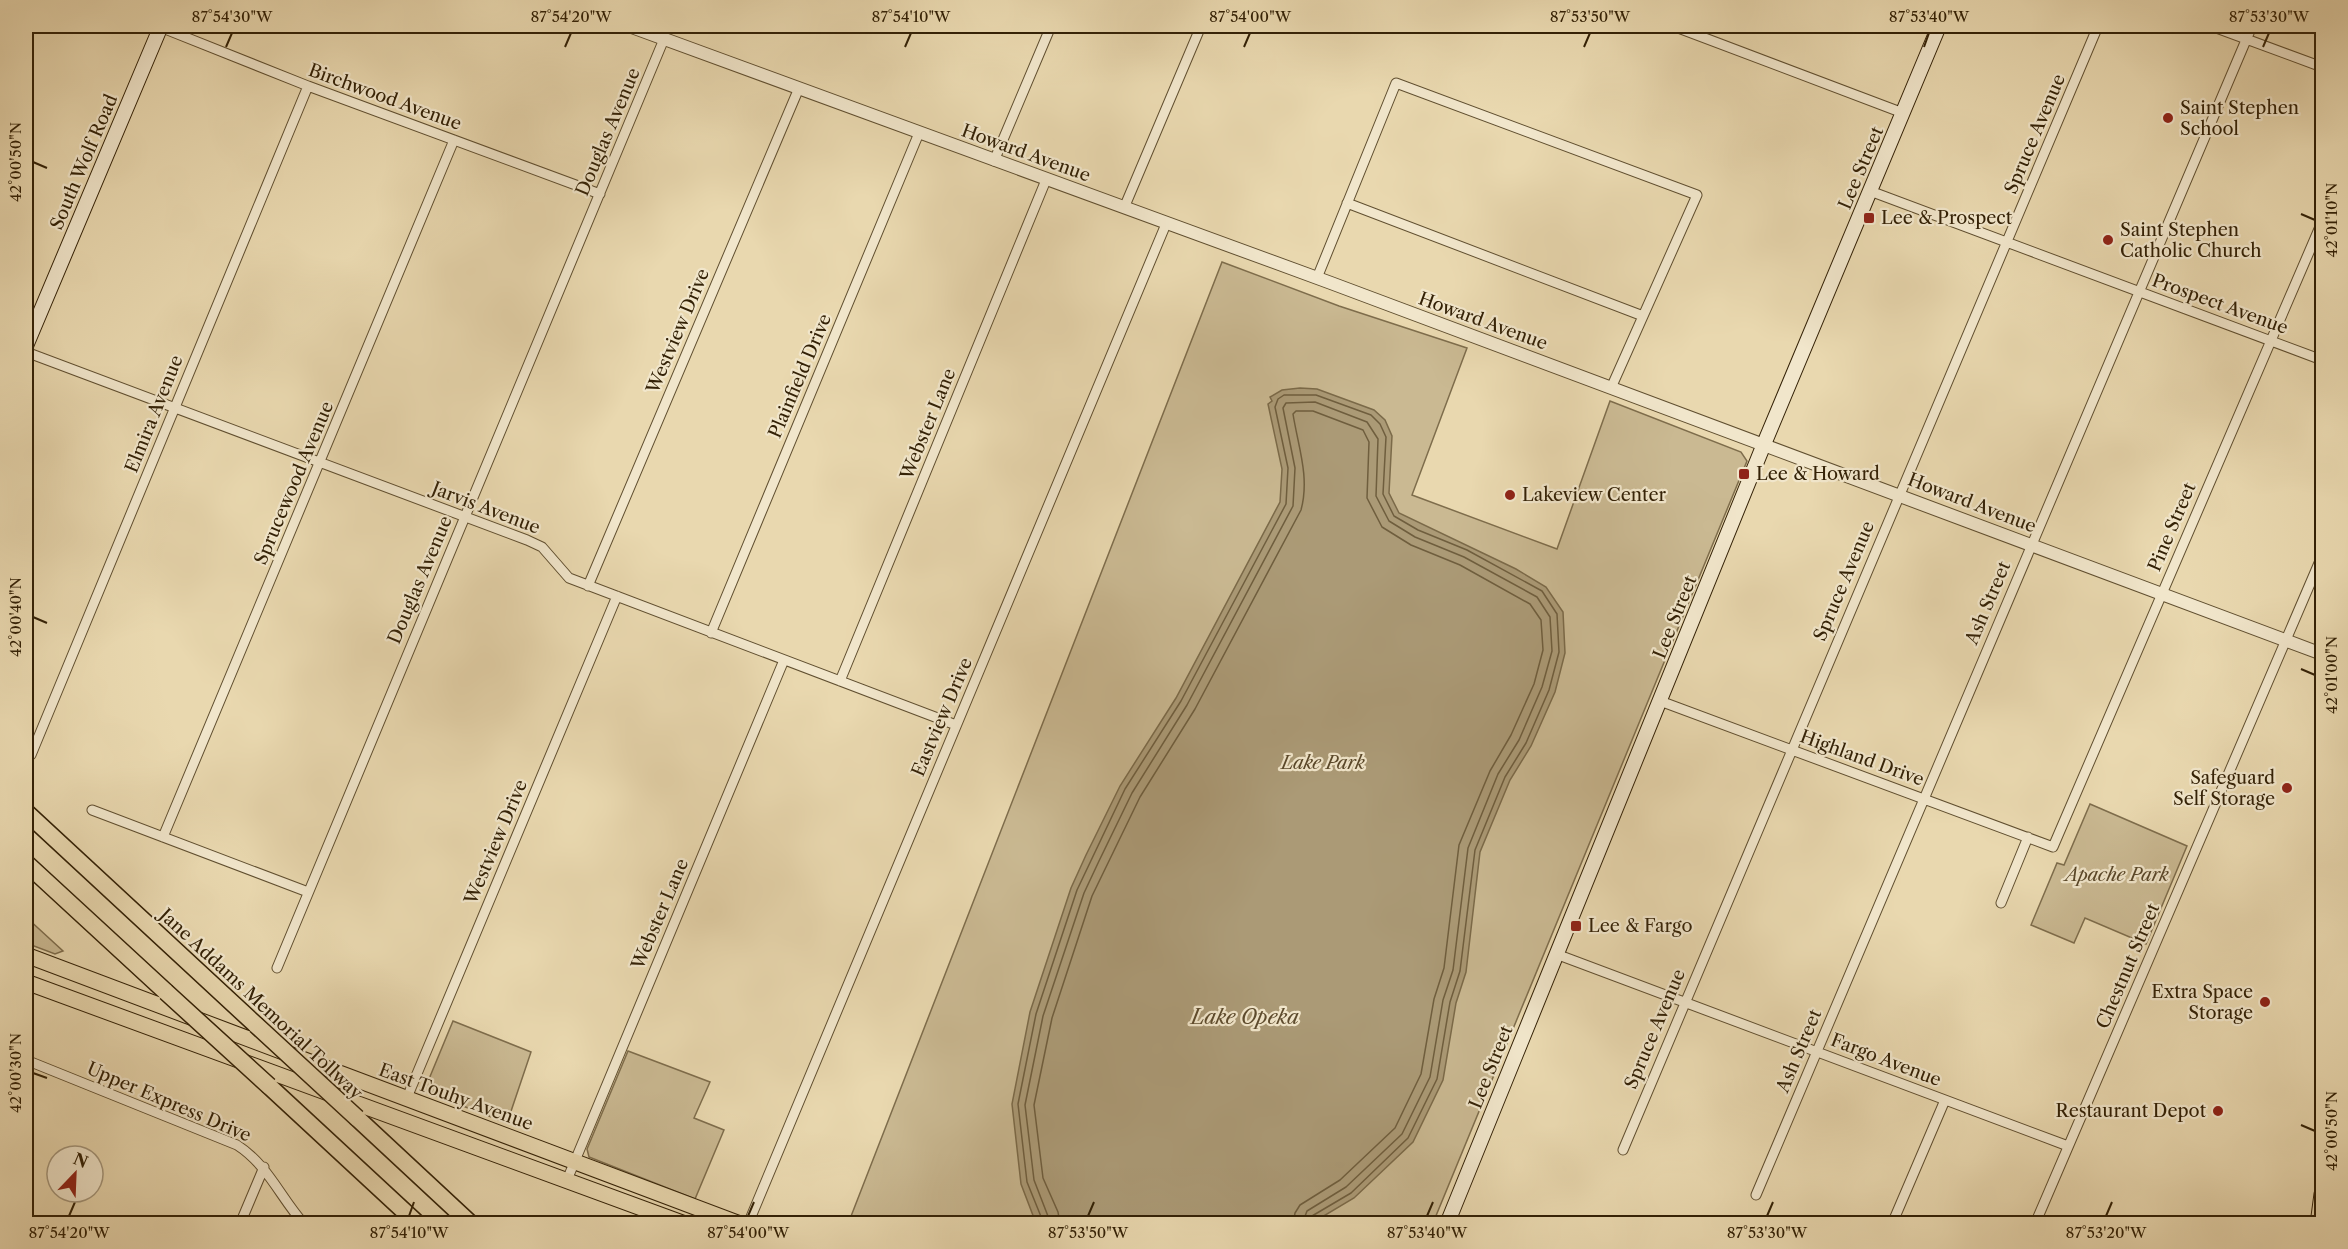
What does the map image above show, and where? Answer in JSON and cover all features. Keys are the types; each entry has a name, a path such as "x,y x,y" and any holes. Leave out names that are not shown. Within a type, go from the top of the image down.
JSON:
{"highway":[{"name":"Jane Addams Memorial Tollway","path":"26,813 471,1224"},
{"path":"26,863 418,1224"}],"main road":[{"name":"South Wolf Road","path":"26,346 161,26"},
{"name":"Lee Street","path":"1447,1224 1764,444 1940,26"},
{"name":"East Touhy Avenue","path":"26,955 740,1224"},
{"path":"26,982 685,1224"},
{"path":"2318,1224 2322,1194"}],"street":[{"name":"Birchwood Avenue","path":"161,26 308,86 600,194"},
{"name":"Howard Avenue","path":"628,26 1317,278 2322,654"},
{"path":"994,160 1049,26"},
{"path":"1124,208 1201,26"},
{"path":"1673,26 1903,113"},
{"name":"Spruce Avenue","path":"1623,1150 2097,26"},
{"path":"2211,26 2322,67"},
{"name":"Ash Street","path":"1756,1195 2252,26"},
{"name":"Douglas Avenue","path":"277,968 664,39"},
{"path":"1317,278 1396,83 1698,195 1611,388"},
{"name":"Elmira Avenue","path":"31,755 308,86"},
{"name":"Westview Drive","path":"588,586 799,88"},
{"name":"Plainfield Drive","path":"711,633 919,133"},
{"name":"Sprucewood Avenue","path":"163,837 321,464 454,140"},
{"name":"Webster Lane","path":"840,681 1046,180"},
{"name":"Prospect Avenue","path":"1870,191 2322,360"},
{"path":"1347,203 1643,316"},
{"name":"Pine Street","path":"2054,847 2322,222"},
{"name":"Eastview Drive","path":"748,1224 1166,224"},
{"name":"Jarvis Avenue","path":"26,352 465,516 542,547 569,578 956,725"},
{"name":"Chestnut Street","path":"2035,1224 2322,556"},
{"name":"Westview Drive","path":"406,1100 617,596"},
{"name":"Webster Lane","path":"567,1180 783,660"},
{"name":"Highland Drive","path":"1660,700 2054,847"},
{"path":"92,810 309,892"},
{"path":"2001,903 2028,837"},
{"name":"Fargo Avenue","path":"1557,954 2068,1146"},
{"name":"Upper Express Drive","path":"26,1060 237,1145 264,1167 291,1209 304,1224"},
{"path":"1892,1224 1945,1100"},
{"path":"240,1224 264,1167"}],"green space":[{"name":"Lake Park","path":"1222,262 1339,306 1467,348 1412,495 1557,549 1610,401 1741,452 1747,461 1433,1223 848,1224"},
{"name":"Apache Park","path":"2090,804 2187,846 2146,944 2085,918 2074,943 2031,925 2057,863 2064,865"},
{"path":"26,917 63,951 55,954 26,943"},
{"path":"453,1021 531,1052 507,1123 424,1091"},
{"path":"628,1051 710,1082 694,1118 724,1130 695,1199 589,1157 587,1149"}],"water":[{"name":"Lake Opeka","path":"1317,389 1374,410 1385,420 1392,436 1389,493 1399,513 1516,569 1546,587 1563,612 1565,653 1555,692 1531,746 1510,780 1480,852 1466,972 1456,1003 1443,1080 1413,1142 1354,1198 1312,1223 1040,1223 1034,1218 1021,1184 1012,1104 1030,1012 1071,888 1086,855 1120,786 1176,698 1280,502 1282,469 1268,404 1272,401 1270,397 1282,390"}],"place":[{"name":"Saint Stephen School","path":"2168,118"},
{"name":"Lee & Prospect","path":"1869,218"},
{"name":"Saint Stephen Catholic Church","path":"2108,240"},
{"name":"Lee & Howard","path":"1744,474"},
{"name":"Lakeview Center","path":"1510,495"},
{"name":"Safeguard Self Storage","path":"2287,788"},
{"name":"Lee & Fargo","path":"1576,926"},
{"name":"Extra Space Storage","path":"2265,1002"},
{"name":"Restaurant Depot","path":"2218,1111"}]}
